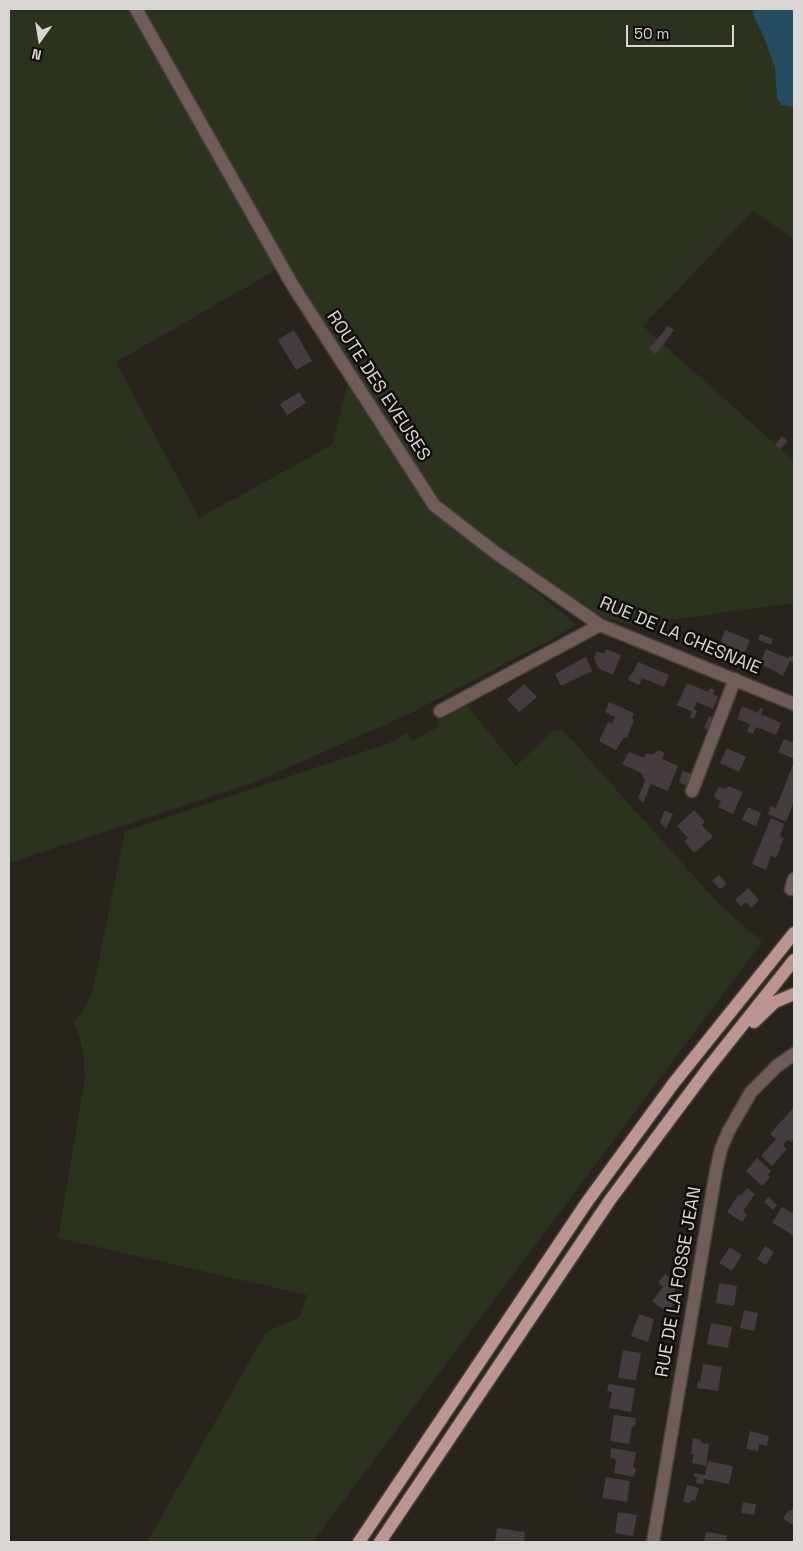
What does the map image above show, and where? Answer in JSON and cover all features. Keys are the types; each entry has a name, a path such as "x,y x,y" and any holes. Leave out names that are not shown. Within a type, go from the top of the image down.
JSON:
{"main road":[{"path":"359,1542 587,1202 673,1084 794,933"},
{"path":"380,1542 610,1200 698,1082 794,960"},
{"path":"698,1082 713,1072 762,1013 775,1002 794,994"}],"street":[{"name":"ROUTE DES EVEUSES","path":"136,9 293,286 434,505"},
{"name":"RUE DE LA CHESNAIE","path":"434,505 496,553 600,625 794,704"},
{"path":"440,711 600,625"},
{"path":"692,791 735,679"},
{"name":"RUE DE LA FOSSE JEAN","path":"653,1542 714,1180 721,1149 728,1132 751,1092 777,1066 794,1054"}],"green space":[{"path":"9,9 794,9 794,239 753,211 643,326 794,461 794,603 633,625 605,618 535,576 430,508 576,624 558,636 409,714 253,783 9,863","holes":["278,269 348,382 332,445 199,518 116,362"]},
{"path":"463,701 516,766 554,730 563,730 718,903 762,942 313,1542 147,1542 266,1332 300,1317 307,1295 58,1238 85,1077 83,1052 79,1035 73,1022 82,1013 92,993 125,831 392,742 407,733 412,741 440,726 436,718"}],"water":[{"path":"754,9 794,9 794,107 781,105 777,98 775,67 753,15"}],"building":[{"path":"668,326 674,330 656,354 649,349"},
{"path":"294,330 312,361 296,370 278,340"},
{"path":"299,392 306,403 287,415 280,404"},
{"path":"782,436 788,441 780,449 775,445"},
{"path":"725,630 750,640 743,657 719,647"},
{"path":"760,634 773,639 771,645 758,640"},
{"path":"606,649 621,655 613,675 598,668 594,658 597,651 604,654"},
{"path":"766,649 789,659 789,656 792,657 794,652 794,663 790,661 783,676 760,664"},
{"path":"586,657 592,671 561,686 555,674"},
{"path":"638,662 669,675 664,687 642,678 639,685 628,680"},
{"path":"687,683 708,692 710,688 715,690 713,694 718,696 713,709 697,702 694,709 697,711 694,719 690,717 692,712 677,705"},
{"path":"524,684 537,697 519,712 507,699"},
{"path":"609,702 634,713 632,718 634,720 627,738 624,737 616,750 599,741 608,722 612,724 615,717 605,712"},
{"path":"742,706 758,713 760,708 763,709 761,714 781,723 776,735 756,727 753,734 747,731 750,724 737,719"},
{"path":"709,716 718,719 709,730 704,728"},
{"path":"784,739 794,743 794,759 778,752"},
{"path":"727,748 746,757 739,772 720,763"},
{"path":"658,750 665,753 662,759 678,766 668,791 651,784 643,803 638,798 645,781 641,773 622,764 629,752 644,758 646,753 653,755"},
{"path":"794,762 794,805 786,822 768,814 771,806 776,808"},
{"path":"683,771 694,775 689,787 679,782"},
{"path":"728,786 743,792 733,814 718,807 721,801 715,798 714,795 718,788 726,789"},
{"path":"748,807 761,813 756,826 742,820"},
{"path":"665,810 673,814 666,829 660,822"},
{"path":"694,810 705,822 702,825 713,837 694,853 684,841 688,838 677,826"},
{"path":"771,818 784,824 780,837 784,838 776,858 771,856 766,870 752,864"},
{"path":"719,875 727,884 720,889 712,881"},
{"path":"748,888 759,900 751,908 746,902 741,906 735,900"},
{"path":"794,1107 794,1138 791,1142 788,1140 783,1145 787,1149 772,1166 761,1156 776,1139 770,1134"},
{"path":"757,1158 771,1171 768,1175 770,1177 762,1186 746,1171"},
{"path":"747,1188 755,1194 743,1211 747,1215 742,1222 727,1212 739,1194 741,1196"},
{"path":"768,1197 777,1205 773,1210 764,1202"},
{"path":"782,1207 794,1214 794,1234 792,1235 772,1222"},
{"path":"765,1246 774,1252 766,1265 757,1259"},
{"path":"730,1247 742,1255 732,1271 719,1263"},
{"path":"665,1274 679,1284 672,1294 678,1299 668,1313 652,1301 663,1287 658,1282"},
{"path":"719,1283 737,1286 734,1306 716,1303"},
{"path":"744,1310 758,1313 754,1331 740,1328"},
{"path":"639,1314 654,1319 648,1342 631,1336"},
{"path":"711,1323 732,1327 728,1348 707,1344"},
{"path":"623,1350 641,1353 636,1380 618,1378"},
{"path":"703,1364 722,1367 718,1391 697,1388"},
{"path":"609,1384 635,1388 631,1412 609,1408 612,1392 607,1391"},
{"path":"614,1415 636,1418 635,1427 632,1426 629,1444 610,1441"},
{"path":"750,1431 769,1436 767,1446 759,1444 758,1451 746,1449"},
{"path":"693,1438 701,1440 701,1443 709,1444 706,1466 692,1463 694,1454 691,1454"},
{"path":"611,1448 636,1452 633,1467 636,1468 634,1477 614,1473 616,1459 610,1458"},
{"path":"708,1461 733,1466 729,1484 704,1479 703,1484 696,1483 697,1477 694,1477 694,1473 705,1475"},
{"path":"606,1477 630,1481 627,1502 602,1498"},
{"path":"687,1485 699,1488 695,1501 691,1500 690,1503 683,1502"},
{"path":"743,1502 756,1504 754,1515 741,1513"},
{"path":"794,1507 794,1526 783,1518"},
{"path":"618,1512 637,1515 633,1536 615,1533"},
{"path":"497,1528 525,1532 524,1542 495,1542"},
{"path":"706,1532 727,1535 726,1542 704,1542"}]}
